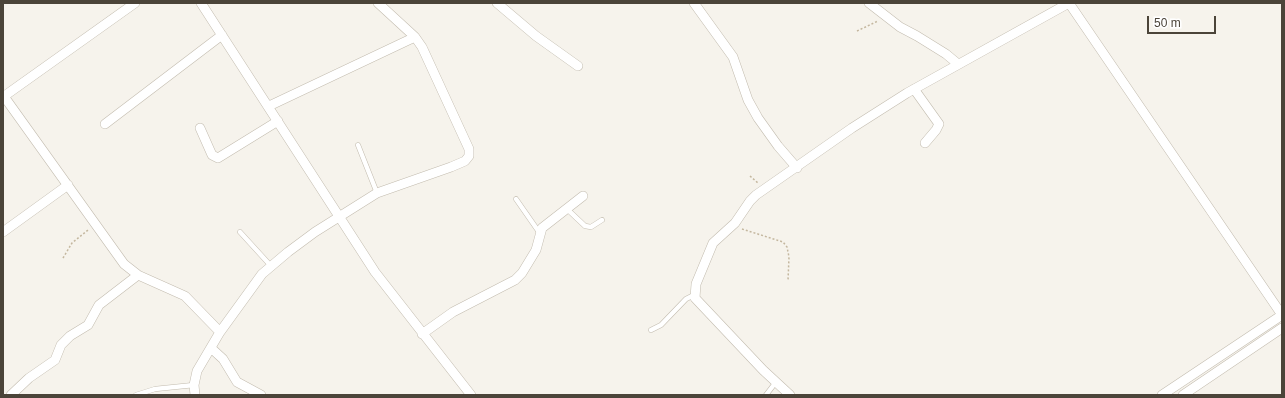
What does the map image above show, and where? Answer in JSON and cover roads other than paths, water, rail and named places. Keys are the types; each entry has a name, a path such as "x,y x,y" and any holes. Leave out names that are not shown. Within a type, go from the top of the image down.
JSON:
{"street":[{"path":"135,3 3,96 124,264 138,275 185,296 220,332"},
{"path":"201,3 375,272 471,395"},
{"path":"497,3 536,36 578,66"},
{"path":"694,3 733,57 748,100 758,118 778,146 797,168"},
{"path":"869,3 900,27 946,54 958,64"},
{"path":"790,395 698,302 694,295 696,284 709,249 713,243 732,226 750,201 852,128 914,89 1069,3 1282,315 1162,395"},
{"path":"195,395 194,384 197,371 220,332 250,290 271,266 315,232 378,193 465,161 470,153 428,56 415,37 381,4"},
{"path":"105,124 222,35"},
{"path":"269,106 415,37"},
{"path":"914,89 939,124 936,130 924,143"},
{"path":"200,128 212,155 216,158 278,121"},
{"path":"3,232 68,185"},
{"path":"422,334 453,312 515,280 522,273 536,250 539,232 546,224 583,196"},
{"path":"11,395 26,380 55,360 61,345 70,336 88,325 100,305 138,275"},
{"path":"1183,395 1192,392 1282,328"},
{"path":"211,348 223,358 237,382 261,395"}],"lane":[{"path":"358,145 378,193"},
{"path":"516,199 539,232"},
{"path":"567,209 585,226 591,226 602,220"},
{"path":"240,232 271,266"},
{"path":"651,330 661,325 686,299 694,295"},
{"path":"766,395 776,382"},
{"path":"136,395 155,389 194,384"}]}
